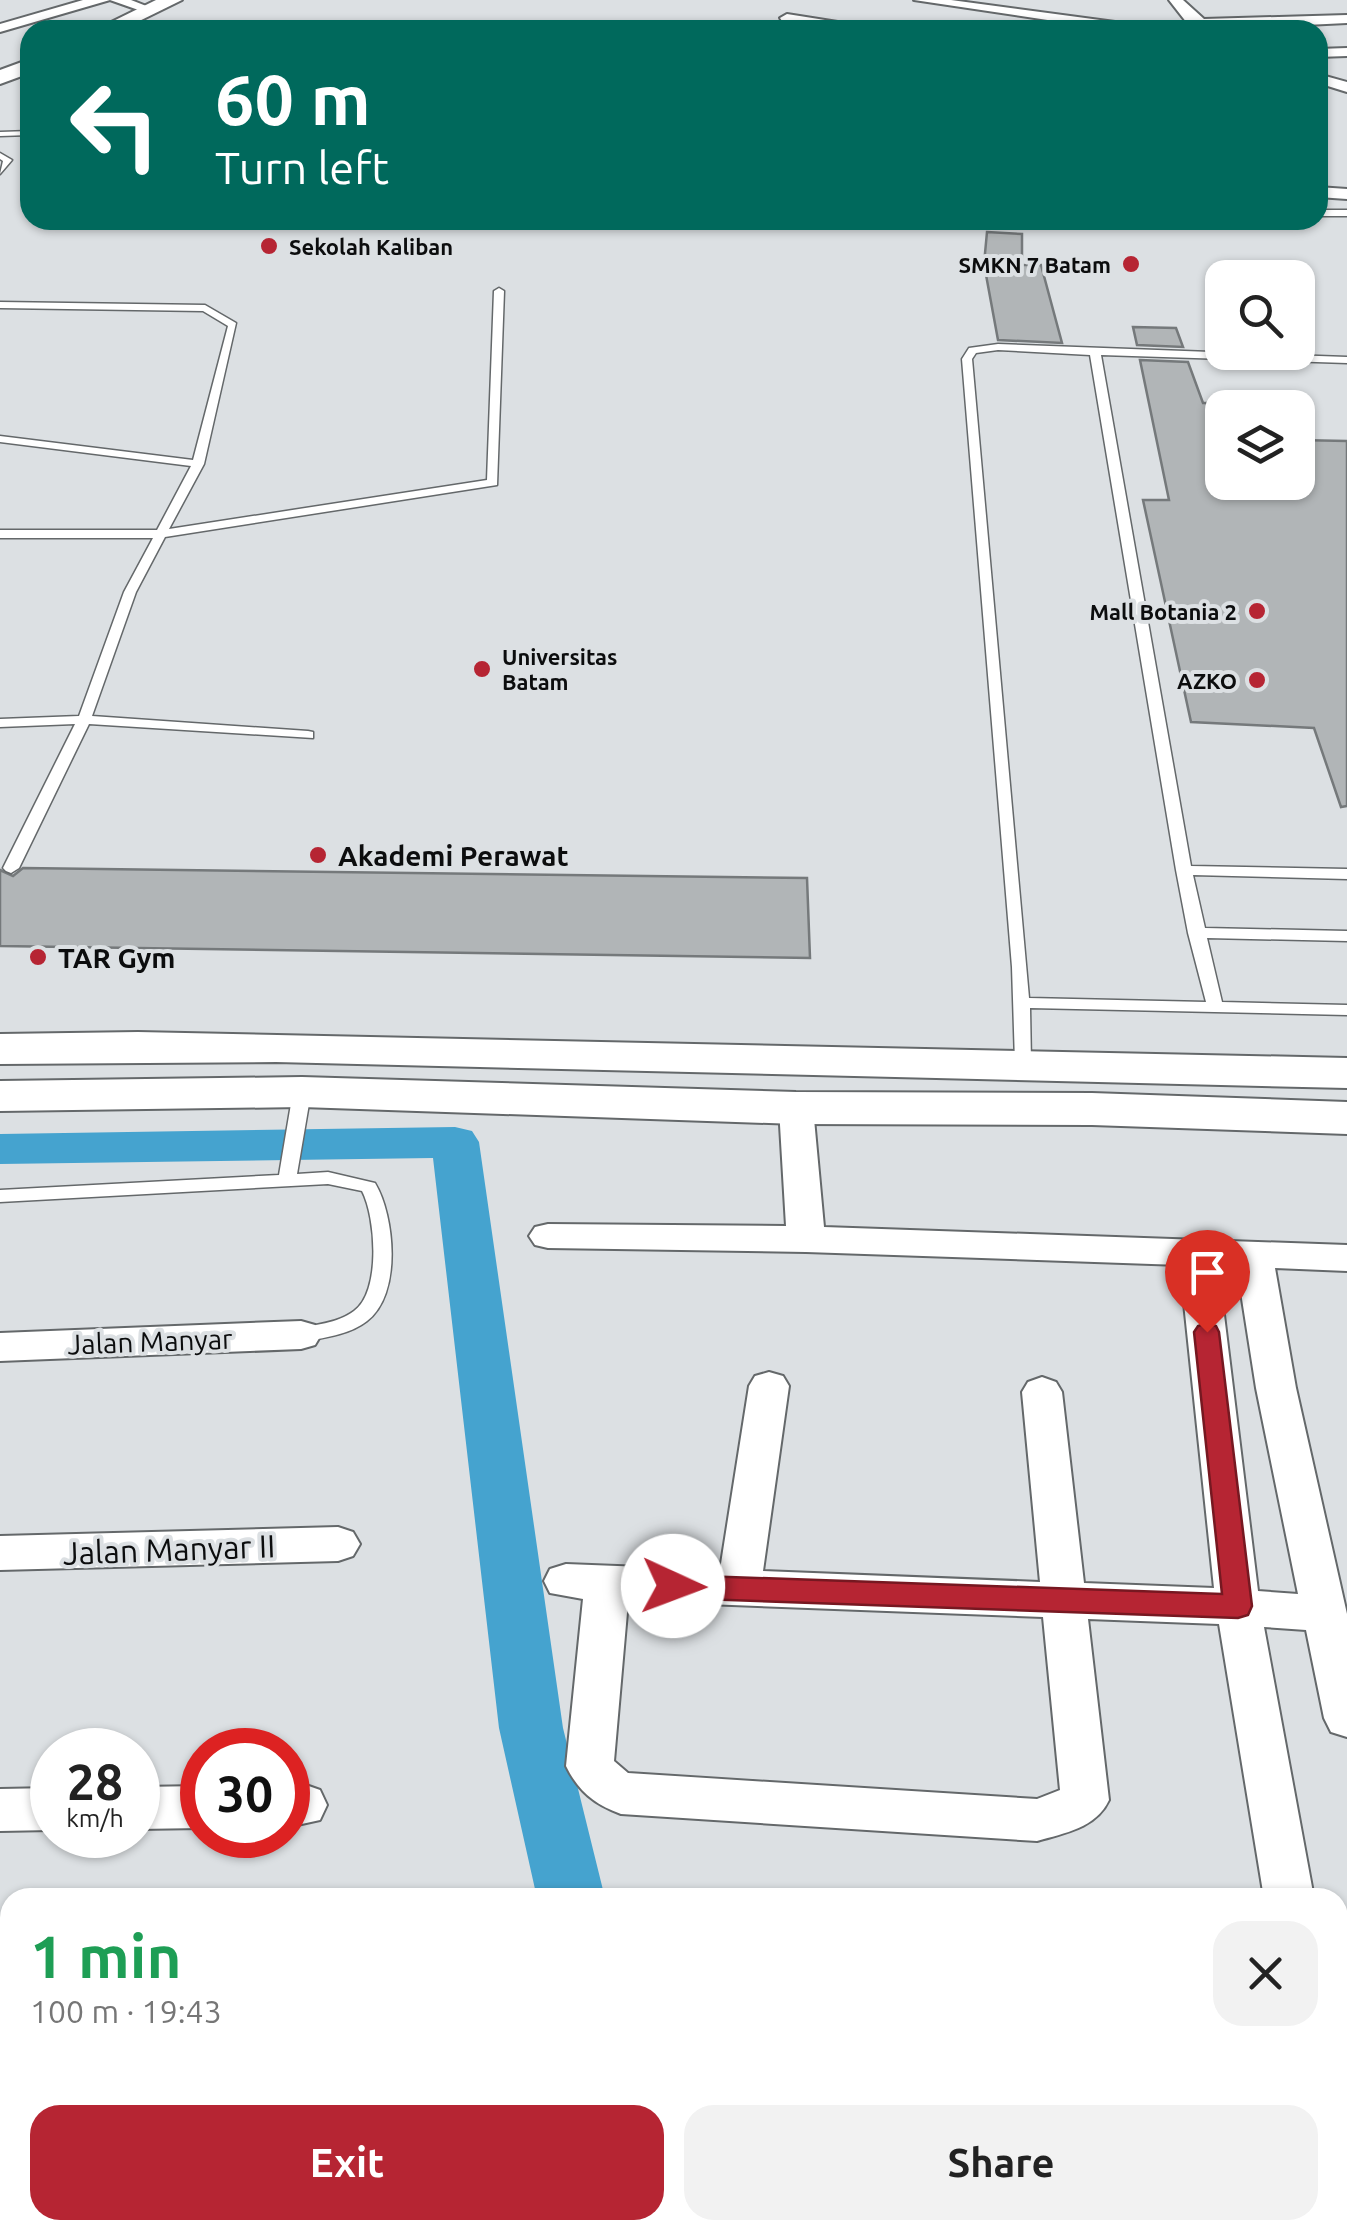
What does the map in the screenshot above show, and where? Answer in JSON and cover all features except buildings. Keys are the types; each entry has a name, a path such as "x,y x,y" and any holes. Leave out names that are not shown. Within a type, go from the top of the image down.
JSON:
{"main road":[{"path":"125,20 172,0"},
{"path":"0,1050 108,1046 548,1076 796,1108 1092,1109 1347,1118"},
{"path":"0,1096 300,1108 548,1076 1022,1062 1347,1073"}],"street":[{"path":"20,20 63,3 103,0"},
{"path":"116,0 148,9"},
{"path":"920,0 1094,20"},
{"path":"1003,0 1113,20"},
{"path":"1176,0 1195,20"},
{"path":"1310,20 1347,19"},
{"path":"796,1108 806,1239"},
{"path":"548,1236 806,1239 1347,1258"},
{"path":"1198,1254 1238,1606 1286,1888"},
{"path":"1254,1256 1276,1388 1347,1718"},
{"name":"Jalan Manyar","path":"0,1346 301,1335"},
{"path":"739,1589 769,1386"},
{"path":"1042,1392 1062,1602 1085,1800 1065,1812 1037,1820 621,1793 603,1783 590,1766 586,1582 1062,1602 1238,1606 1322,1614"},
{"name":"Jalan Manyar II","path":"0,1553 338,1544"},
{"path":"0,1810 30,1810"}],"lane":[{"path":"0,156 8,160 0,171"},
{"path":"0,534 160,534 493,483 499,291"},
{"path":"0,305 205,308 233,325 198,464 130,592 84,720 11,868"},
{"path":"1022,1062 1022,1003 966,359 974,350 998,348 1347,360"},
{"path":"1095,352 1184,870 1215,1006"},
{"path":"0,439 198,464"},
{"path":"0,723 84,720 308,735"},
{"path":"1184,870 1347,874"},
{"path":"1196,933 1347,936"},
{"path":"1022,1003 1347,1010"},
{"path":"288,1180 300,1108"},
{"path":"0,1196 352,1180 369,1188 380,1209 381,1276 369,1310 324,1331 301,1335"}],"waterway":[{"path":"0,1149 455,1142 531,1728 569,1888"}],"place":[{"name":"Sekolah Kaliban","path":"269,246"},
{"name":"SMKN 7 Batam","path":"1131,264"},
{"name":"Mall Botania 2","path":"1257,611"},
{"name":"Universitas Batam","path":"482,669"},
{"name":"AZKO","path":"1257,680"},
{"name":"Akademi Perawat","path":"318,855"},
{"name":"TAR Gym","path":"38,957"}],"route":[{"path":"673,1586 1238,1606 1207,1332"}]}
